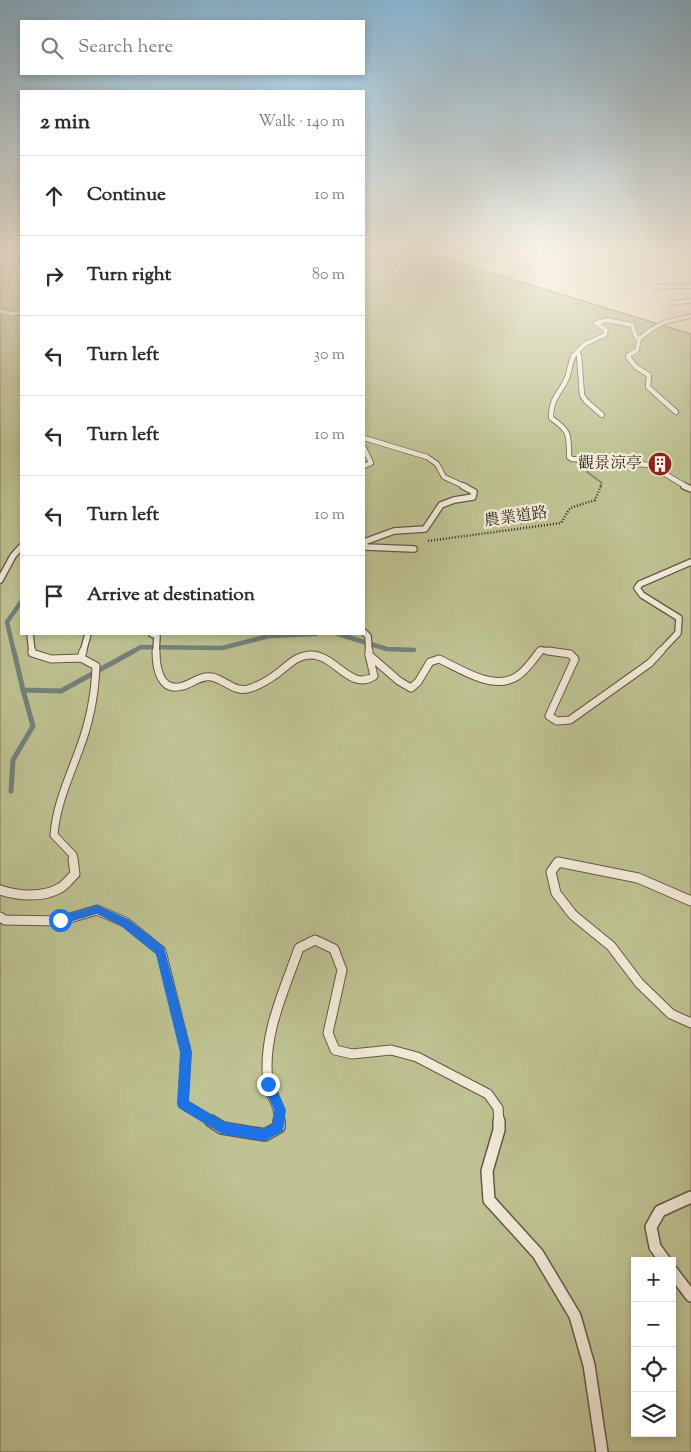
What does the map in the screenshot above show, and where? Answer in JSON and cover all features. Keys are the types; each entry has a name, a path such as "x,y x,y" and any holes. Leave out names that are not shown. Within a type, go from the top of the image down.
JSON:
{"lane":[{"path":"676,412 648,387 649,374 636,367 628,358 629,354 637,350 639,339 656,325 677,319"},
{"path":"639,339 632,325 600,321 596,323 606,330 605,335 590,340 571,359 567,378 553,396 550,406 550,418 568,432 571,439 569,457 572,459 650,465 678,484 691,489"},
{"path":"578,352 581,394 585,401 602,415"},
{"path":"365,438 396,446 433,460 444,477 456,485 470,488 474,492 472,497 443,503 438,509 434,520 425,529 394,531 365,542"},
{"path":"365,450 371,463 365,466"},
{"path":"365,544 366,547 374,548 414,549"},
{"path":"0,580 13,556 20,548"},
{"path":"369,655 378,661 400,684 411,688 418,682 430,662 439,659 488,680 501,681 515,678 541,650 570,654 575,659 549,716 558,722 570,720 650,663 678,633 679,618 642,594 637,588 640,584 691,562"},
{"path":"154,635 157,675 164,684 178,687 208,676 218,678 232,688 246,690 277,674 295,659 313,654 332,660 348,676 360,682 370,681 374,676 369,655 368,636 365,633"},
{"path":"0,890 11,894 34,894 60,889 75,874 73,855 54,835 54,819 81,746 96,684 96,666 81,658 50,659 32,653 30,635"},
{"path":"81,658 88,635"},
{"path":"691,901 638,878 558,862 551,872 556,893 573,915 611,946 639,983 671,1014 691,1023"},
{"path":"0,917 5,920 60,920 97,910 125,922 161,951 186,1052 183,1104 222,1128 265,1135 279,1127 280,1110 268,1084 268,1040 299,948 315,940 334,949 342,970 328,1033 335,1050 352,1054 391,1050 417,1057 488,1094 498,1108 498,1130 487,1171 489,1200 538,1254 575,1316 589,1365 602,1452"},
{"path":"662,1257 655,1247 651,1227 660,1211 691,1197"},
{"path":"676,1276 691,1296"}],"path":[{"name":"農業道路","path":"423,541 561,523 570,508 595,500 602,483 572,459"}],"green space":[{"path":"0,319 20,319 20,635 365,635 365,319 641,319 691,334 691,1452 0,1452"}],"waterway":[{"path":"14,652 7,622 20,603"},
{"path":"132,652 141,647 222,648 269,636 292,635"},
{"path":"341,635 387,649 414,650"},
{"path":"14,651 23,690"},
{"path":"23,690 61,691 134,651"},
{"path":"11,791 13,760 33,726 23,690"}],"place":[{"name":"觀景涼亭","path":"660,464"}],"route":[{"path":"60,920 97,910 125,922 161,951 186,1052 183,1104 222,1128 265,1135 279,1127 280,1110 268,1084"}]}
